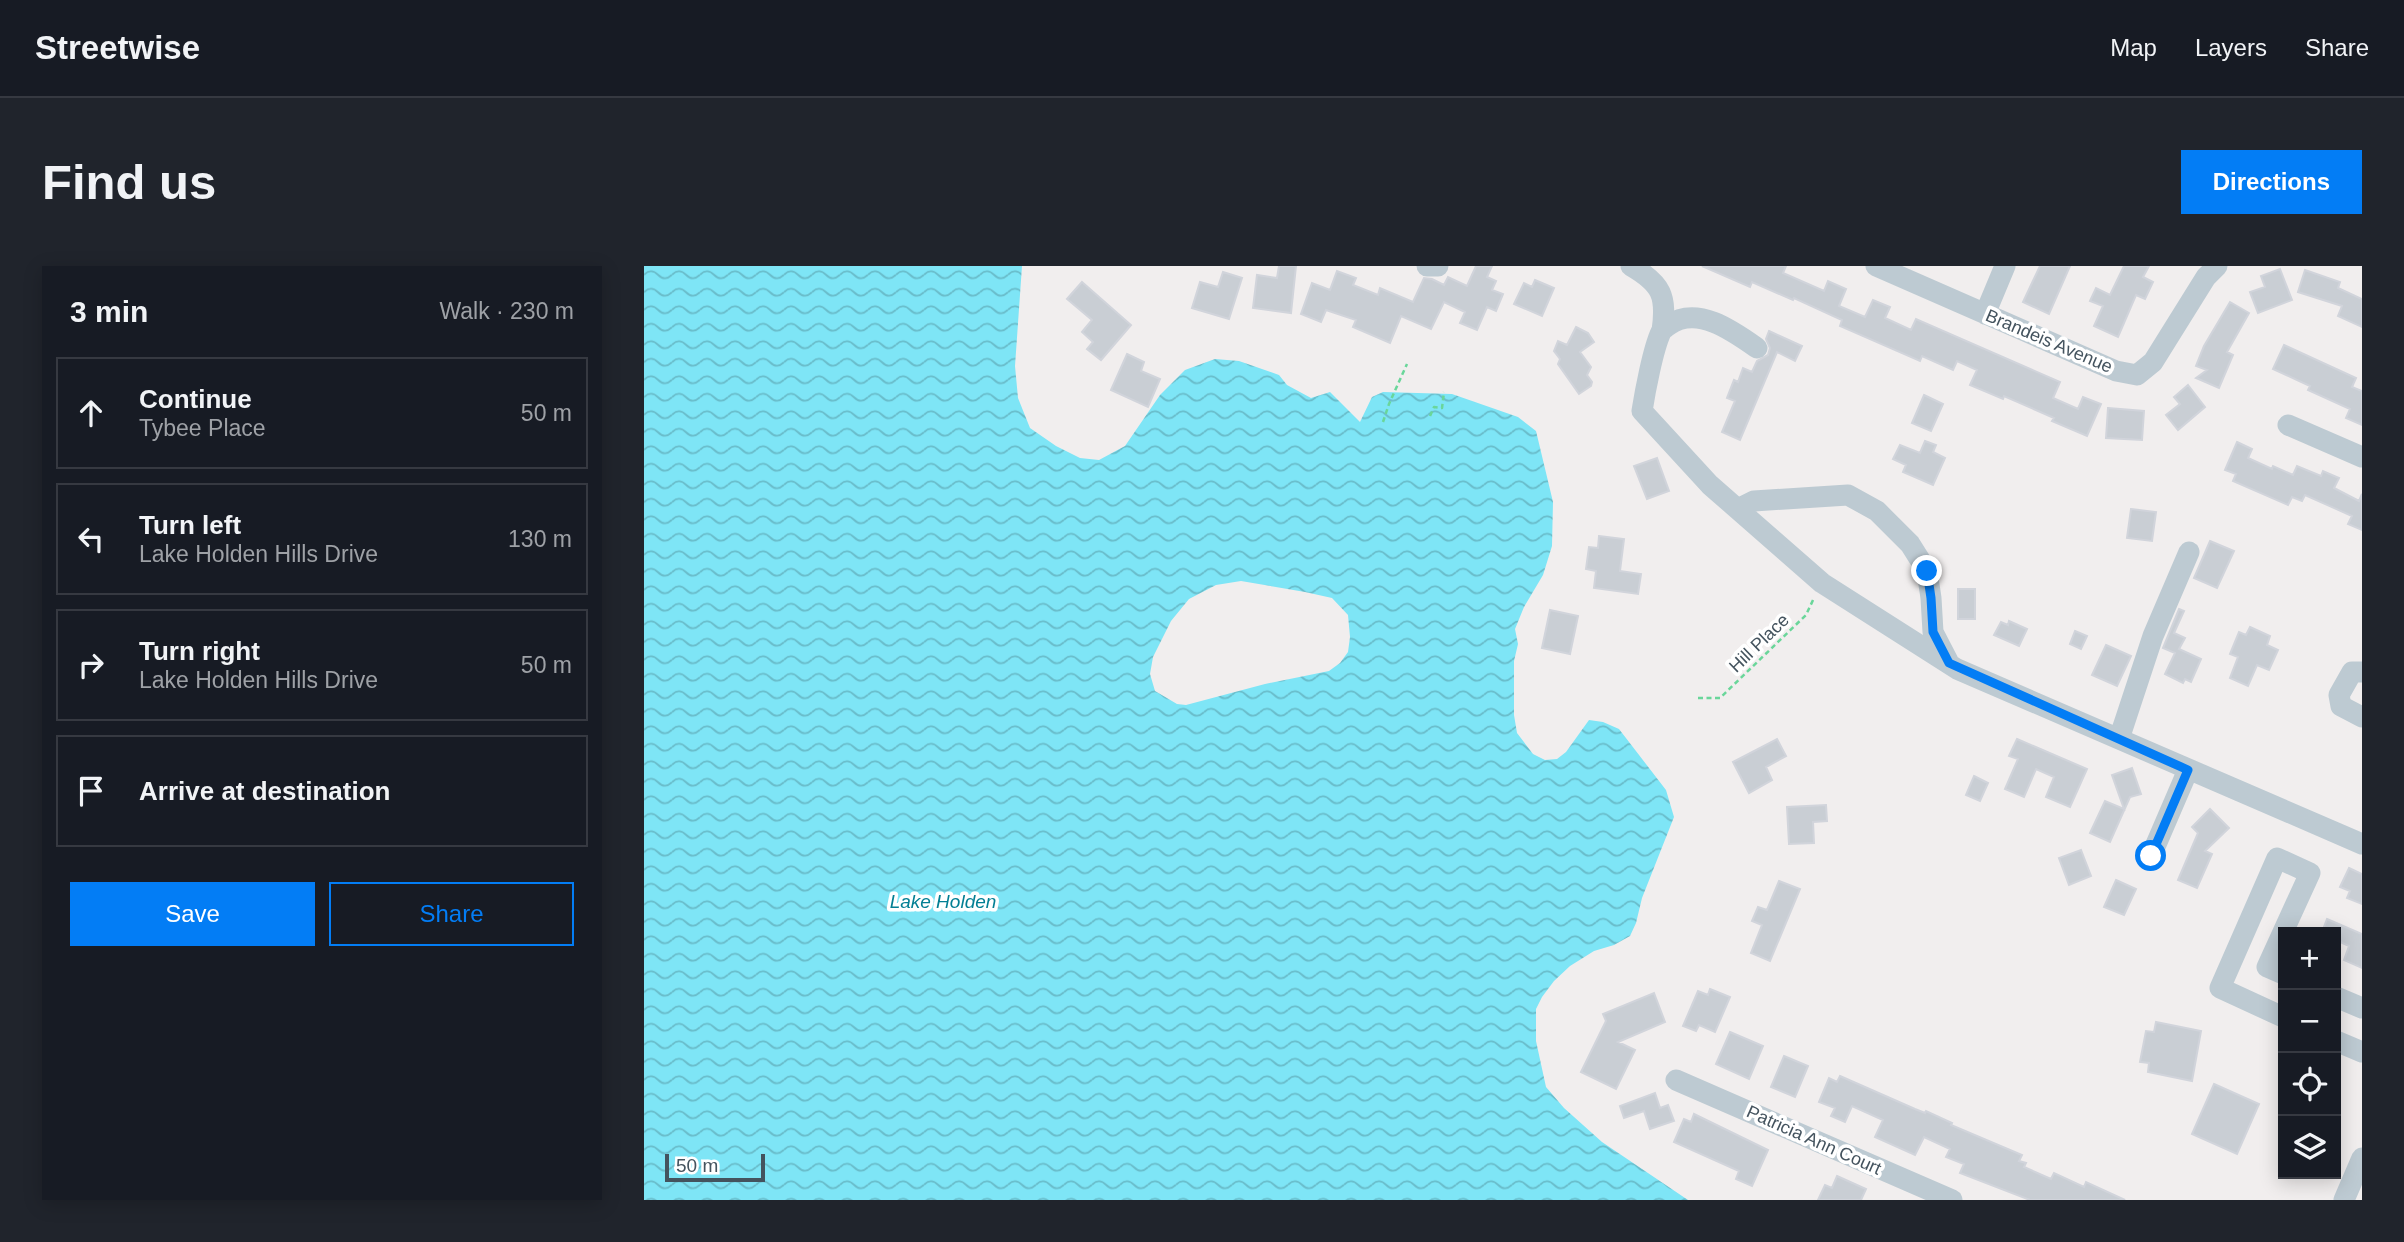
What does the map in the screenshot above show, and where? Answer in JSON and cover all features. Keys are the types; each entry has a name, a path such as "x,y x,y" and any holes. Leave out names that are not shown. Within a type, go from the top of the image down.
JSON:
{"street":[{"path":"1631,266 1650,278 1662,297 1665,309 1642,411 1710,485 1822,583 1949,663 2188,770 2361,841"},
{"name":"Brandeis Avenue","path":"1876,266 2116,371 2137,375 2154,362 2206,277 2217,266"},
{"path":"1985,314 2005,266"},
{"path":"1662,331 1679,318 1705,319 1735,332 1757,348"},
{"path":"2288,425 2362,457"},
{"path":"1738,509 1754,501 1848,495 1877,511 1910,544 1927,571 1933,632 1949,663"},
{"path":"2119,740 2153,636 2189,552"},
{"path":"2362,672 2352,672 2339,695 2341,706 2362,718"},
{"path":"2151,856 2188,770"},
{"path":"2278,1015 2220,988 2277,858 2310,873 2285,927"},
{"path":"2235,954 2275,971"},
{"path":"2341,999 2362,1008"},
{"path":"2341,1043 2362,1052"},
{"name":"Patricia Ann Court","path":"1676,1080 1952,1200"},
{"path":"2344,1200 2362,1158"}],"path":[{"path":"1383,422 1407,364"},
{"path":"1430,415 1434,407 1442,408 1444,392"},
{"name":"Hill Place","path":"1698,698 1720,698 1806,615 1822,583"}],"water":[{"name":"Lake Holden","path":"644,266 1022,266 1015,366 1018,398 1030,428 1080,458 1099,460 1125,446 1160,395 1185,370 1215,359 1239,361 1279,375 1287,385 1311,398 1330,392 1360,422 1372,397 1383,392 1452,394 1518,417 1536,431 1553,502 1552,546 1543,575 1524,607 1515,629 1518,644 1514,661 1514,715 1517,733 1533,754 1545,760 1557,759 1566,752 1589,720 1603,722 1619,729 1666,790 1674,817 1630,936 1614,945 1594,951 1570,966 1554,981 1536,1009 1536,1041 1546,1087 1564,1108 1602,1142 1688,1200 644,1200","holes":["1241,581 1332,598 1348,615 1348,652 1340,663 1329,671 1265,684 1186,705 1177,704 1155,691 1150,674 1153,657 1171,621 1189,599 1216,585"]}],"building":[{"path":"1279,266 1296,266 1291,313 1253,308 1257,275 1277,278"},
{"path":"1476,266 1492,266 1487,277 1496,281 1492,290 1503,294 1496,311 1487,307 1477,330 1460,323 1465,312 1444,302 1431,329 1401,316 1390,343 1353,327 1356,320 1326,310 1321,322 1301,314 1312,283 1330,290 1337,271 1356,278 1353,285 1378,295 1380,288 1413,302 1424,278 1444,285 1448,277 1467,286"},
{"path":"1702,266 1786,266 1783,273 1824,291 1828,281 1846,289 1839,306 1865,317 1873,300 1890,307 1885,318 1911,330 1916,319 2060,382 2053,398 2078,409 2083,397 2101,404 2087,436 2004,396 2003,399 1970,385 1977,370 1957,361 1953,370 1922,356 1920,361 1840,326 1842,320 1794,298 1793,300 1752,282 1750,287"},
{"path":"2040,266 2070,266 2049,314 2023,302"},
{"path":"2124,266 2149,266 2143,277 2153,282 2145,299 2136,295 2118,337 2094,326 2103,306 2090,301 2096,288 2110,295"},
{"path":"2280,269 2292,300 2258,313 2250,292 2265,287 2261,276"},
{"path":"2305,270 2340,282 2338,288 2362,299 2362,327 2338,316 2342,306 2298,292"},
{"path":"1223,272 1242,278 1229,319 1192,308 1200,282 1218,287"},
{"path":"1535,280 1554,288 1542,316 1514,304 1524,283 1532,287"},
{"path":"1082,282 1131,325 1101,360 1087,349 1093,342 1082,332 1092,320 1067,299"},
{"path":"2230,302 2249,313 2227,352 2233,355 2219,388 2196,378 2207,370 2196,366 2204,346"},
{"path":"1576,327 1588,333 1594,342 1580,352 1591,367 1587,375 1592,382 1591,386 1579,394 1558,364 1560,359 1554,351 1558,341 1567,345"},
{"path":"1769,331 1802,346 1795,361 1777,352 1740,440 1722,432 1735,401 1727,398 1734,380 1738,382 1743,368 1752,372 1757,361 1768,355 1770,348 1766,339"},
{"path":"2284,345 2356,378 2352,387 2362,391 2362,425 2346,418 2350,409 2308,390 2310,386 2273,369"},
{"path":"1127,354 1144,362 1141,371 1160,379 1148,407 1111,390"},
{"path":"2188,385 2205,407 2178,430 2166,415 2180,404 2174,397"},
{"path":"1924,395 1943,404 1931,431 1912,423"},
{"path":"2108,408 2144,411 2142,440 2106,438"},
{"path":"1925,441 1936,445 1933,452 1945,458 1933,485 1903,472 1906,465 1893,459 1900,445 1920,453"},
{"path":"2237,442 2252,449 2248,458 2272,469 2273,466 2293,475 2297,466 2321,476 2323,471 2339,478 2334,488 2359,501 2362,494 2362,530 2348,524 2352,516 2305,495 2302,501 2292,497 2288,505 2233,481 2236,474 2225,470"},
{"path":"1657,458 1669,491 1647,499 1634,466"},
{"path":"2131,509 2156,512 2152,541 2127,538"},
{"path":"1599,536 1624,539 1620,571 1641,574 1638,594 1594,588 1596,571 1586,569 1589,547 1598,548"},
{"path":"2210,541 2234,551 2217,588 2194,578"},
{"path":"1958,589 1975,589 1975,619 1958,619"},
{"path":"2179,609 2184,611 2174,633 2185,638 2179,649 2201,659 2191,682 2185,679 2183,683 2165,674 2175,653 2163,648"},
{"path":"1550,610 1578,616 1570,654 1542,648"},
{"path":"2009,621 2027,629 2019,646 1994,635 2001,622 2008,625"},
{"path":"2250,627 2270,636 2267,645 2278,650 2269,670 2257,665 2248,686 2230,678 2238,657 2230,654 2239,632 2246,635"},
{"path":"2075,631 2087,636 2081,649 2070,644"},
{"path":"2106,645 2131,656 2117,686 2092,675"},
{"path":"1777,739 1786,756 1766,767 1772,780 1749,793 1733,762"},
{"path":"2017,739 2087,769 2070,807 2046,797 2054,777 2036,769 2024,797 2005,789 2018,759 2009,756"},
{"path":"2132,768 2141,794 2130,797 2110,842 2090,833 2105,801 2124,809 2112,775"},
{"path":"1974,776 1988,783 1980,801 1966,795"},
{"path":"1826,805 1827,821 1813,822 1814,843 1789,844 1787,807"},
{"path":"2210,809 2229,828 2205,851 2212,854 2197,888 2178,880 2198,833 2192,827"},
{"path":"2081,850 2091,876 2069,885 2059,858"},
{"path":"2349,868 2362,874 2362,904 2347,898 2350,891 2340,887"},
{"path":"2116,880 2136,889 2124,915 2104,907"},
{"path":"1779,881 1800,889 1770,961 1751,953 1762,925 1752,921 1758,907 1767,910"},
{"path":"2327,919 2362,934 2362,968 2344,960 2349,946 2341,942 2341,927 2324,927"},
{"path":"1710,989 1730,997 1715,1032 1699,1025 1696,1031 1683,1026 1698,991 1708,995"},
{"path":"1654,993 1665,1022 1618,1042 1635,1050 1616,1089 1581,1072 1606,1021 1603,1014"},
{"path":"2156,1022 2201,1031 2192,1081 2148,1072 2149,1063 2140,1062 2146,1031 2154,1032"},
{"path":"1730,1032 1763,1046 1749,1079 1716,1064"},
{"path":"1784,1056 1808,1066 1795,1097 1771,1087"},
{"path":"1840,1076 1915,1109 1925,1113 1926,1111 1952,1123 1951,1125 2022,1155 2019,1161 2026,1163 2024,1167 2051,1179 2054,1173 2084,1187 2086,1182 2125,1200 2030,1200 1960,1173 1964,1164 1946,1157 1950,1149 1924,1137 1915,1155 1875,1137 1883,1120 1852,1106 1845,1122 1831,1116 1835,1108 1819,1102 1829,1078 1837,1082"},
{"path":"2214,1084 2259,1104 2237,1154 2192,1134"},
{"path":"1655,1093 1660,1108 1668,1105 1674,1121 1650,1129 1644,1111 1624,1118 1620,1106"},
{"path":"1694,1114 1768,1150 1752,1186 1736,1179 1739,1171 1674,1142 1684,1119 1691,1122"},
{"path":"1837,1176 1866,1189 1861,1200 1818,1200 1825,1185 1832,1188"}],"route":[{"path":"1927,571 1933,632 1949,663 2188,770 2151,856"}]}
